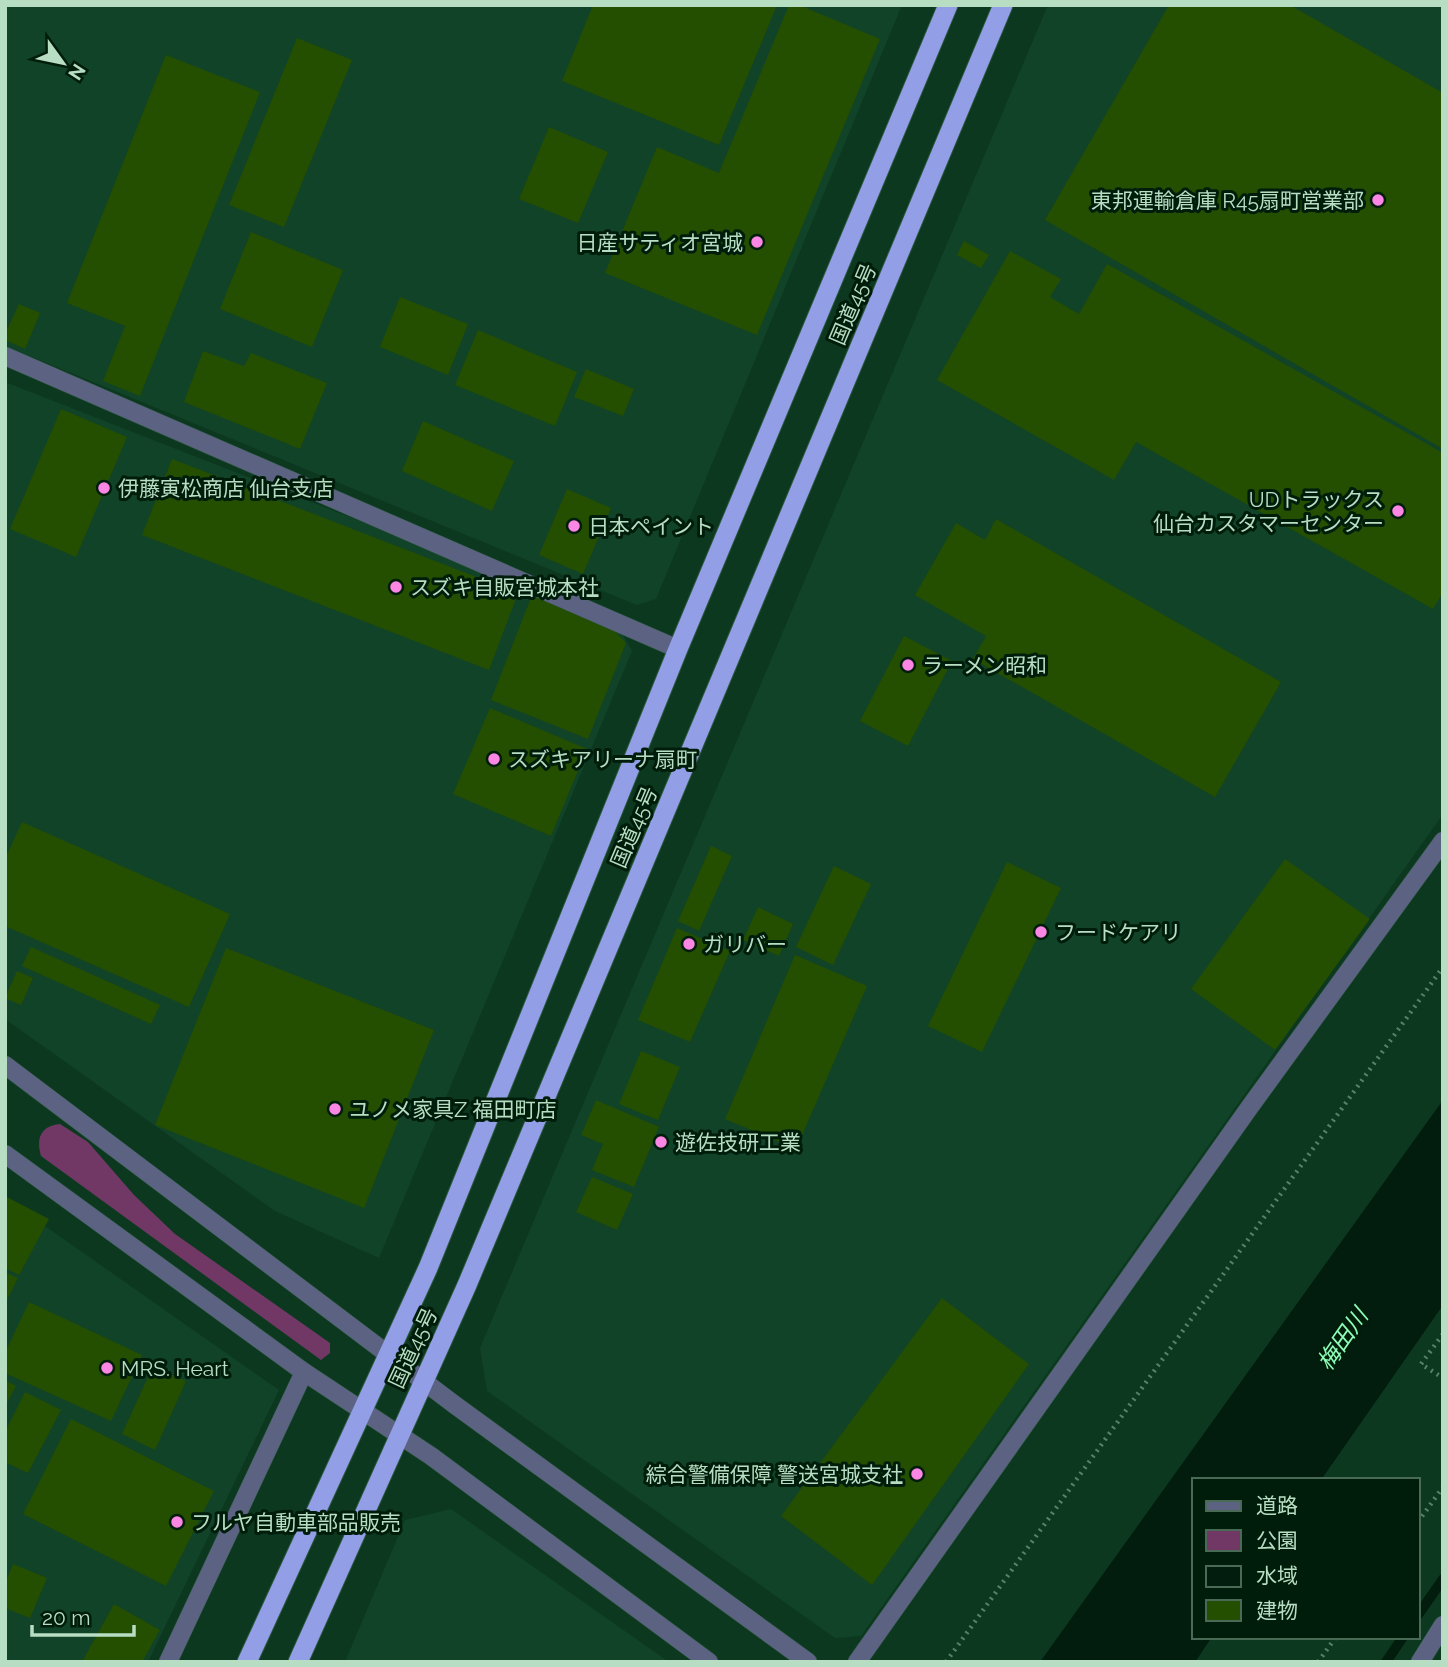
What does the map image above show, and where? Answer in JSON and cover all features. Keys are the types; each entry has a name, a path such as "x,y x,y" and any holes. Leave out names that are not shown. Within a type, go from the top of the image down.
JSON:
{"highway":[{"name":"国道45号","path":"247,1662 428,1268 678,649 948,5"},
{"name":"国道45号","path":"298,1662 467,1285 1003,5"}],"street":[{"path":"5,356 678,649"},
{"path":"857,1662 1248,1108 1443,841"},
{"path":"5,1065 424,1380 808,1662"},
{"path":"5,1154 304,1372 399,1434 709,1662"},
{"path":"168,1662 304,1372"},
{"path":"1420,1662 1443,1625"}],"path":[{"path":"946,1662 1443,967"},
{"path":"1443,1334 1421,1364 1443,1378"},
{"path":"1420,1519 1443,1487"},
{"path":"1318,1662 1335,1639"}],"shaded area":[{"path":"5,5 902,5 656,599 637,605 5,346"},
{"path":"1048,5 1443,5 1443,814 861,1636 835,1638 487,1391 480,1348"},
{"path":"5,382 615,621 632,651 379,1258 275,1211 5,1019"},
{"path":"5,1198 279,1390 148,1662 5,1662"},
{"path":"451,1509 669,1662 345,1662 405,1520"}],"green space":[{"path":"60,1124 88,1142 134,1195 175,1234 330,1343 330,1353 321,1360 41,1156 41,1134 48,1127"}],"water":[{"name":"梅田川","path":"1443,1100 1443,1305 1322,1478 1192,1478 1192,1639 1211,1639 1195,1662 1040,1662"}],"building":[{"path":"593,5 777,5 719,145 562,81"},
{"path":"789,5 799,5 880,39 757,335 605,273 657,147 719,173"},
{"path":"1169,5 1290,5 1443,93 1443,449 1045,220"},
{"path":"297,38 352,60 284,227 229,205"},
{"path":"166,55 260,92 140,396 103,381 125,326 67,303"},
{"path":"549,127 608,152 578,223 519,199"},
{"path":"251,232 343,270 312,347 220,309"},
{"path":"964,241 989,255 981,268 957,255"},
{"path":"1010,251 1061,279 1050,297 1079,314 1107,264 1443,453 1443,592 1433,609 1136,442 1114,480 937,380"},
{"path":"400,297 468,324 448,375 380,347"},
{"path":"19,304 40,313 25,349 5,340 5,334"},
{"path":"478,330 577,372 555,426 455,385"},
{"path":"203,351 244,366 251,353 327,383 300,449 184,402"},
{"path":"586,369 634,389 623,416 574,397"},
{"path":"61,409 127,437 76,557 10,529"},
{"path":"423,421 514,461 492,511 402,471"},
{"path":"172,459 518,593 489,670 142,535"},
{"path":"567,489 611,508 583,574 539,555"},
{"path":"996,519 1281,682 1215,797 973,659 986,636 915,595 956,523 985,540"},
{"path":"532,595 610,626 626,643 588,739 491,700"},
{"path":"904,636 952,661 908,746 860,721"},
{"path":"490,708 587,749 551,836 453,794"},
{"path":"22,822 230,914 189,1007 5,926 5,859"},
{"path":"711,846 732,856 699,931 678,921"},
{"path":"1285,859 1370,919 1275,1050 1191,989"},
{"path":"1007,862 1061,888 982,1052 928,1026"},
{"path":"834,866 871,884 833,965 796,947"},
{"path":"758,907 793,924 779,956 743,940"},
{"path":"677,928 730,951 690,1042 638,1020"},
{"path":"31,947 160,1005 151,1024 22,966"},
{"path":"226,948 434,1030 364,1208 155,1125"},
{"path":"795,955 867,986 796,1149 725,1119"},
{"path":"17,971 33,978 21,1005 5,998"},
{"path":"641,1051 680,1067 658,1120 619,1104"},
{"path":"596,1100 659,1127 634,1187 592,1170 603,1144 581,1135"},
{"path":"592,1177 633,1194 617,1230 576,1212"},
{"path":"5,1196 49,1219 19,1275 5,1268"},
{"path":"5,1272 18,1278 5,1304"},
{"path":"942,1298 1029,1364 872,1585 781,1516"},
{"path":"29,1302 142,1355 111,1421 5,1373 5,1353"},
{"path":"153,1366 186,1381 155,1450 122,1434"},
{"path":"5,1380 16,1386 5,1407"},
{"path":"25,1392 61,1410 28,1473 5,1462 5,1432"},
{"path":"71,1419 214,1491 166,1586 23,1514"},
{"path":"13,1564 47,1578 30,1618 5,1608 5,1584"},
{"path":"114,1604 160,1630 142,1662 82,1662"}],"waterway":[{"path":"1420,1612 1443,1579"},
{"path":"1386,1662 1402,1639"}],"place":[{"name":"東邦運輸倉庫 R45扇町営業部","path":"1378,200"},
{"name":"日産サティオ宮城","path":"757,242"},
{"name":"伊藤寅松商店 仙台支店","path":"104,488"},
{"name":"UDトラックス 仙台カスタマーセンター","path":"1398,511"},
{"name":"日本ペイント","path":"574,526"},
{"name":"スズキ自販宮城本社","path":"396,587"},
{"name":"ラーメン昭和","path":"908,665"},
{"name":"スズキアリーナ扇町","path":"494,759"},
{"name":"フードケアリ","path":"1041,932"},
{"name":"ガリバー","path":"689,944"},
{"name":"ユノメ家具Z 福田町店","path":"335,1109"},
{"name":"遊佐技研工業","path":"661,1142"},
{"name":"MRS. Heart","path":"107,1368"},
{"name":"綜合警備保障 警送宮城支社","path":"917,1474"},
{"name":"フルヤ自動車部品販売","path":"177,1522"}]}
